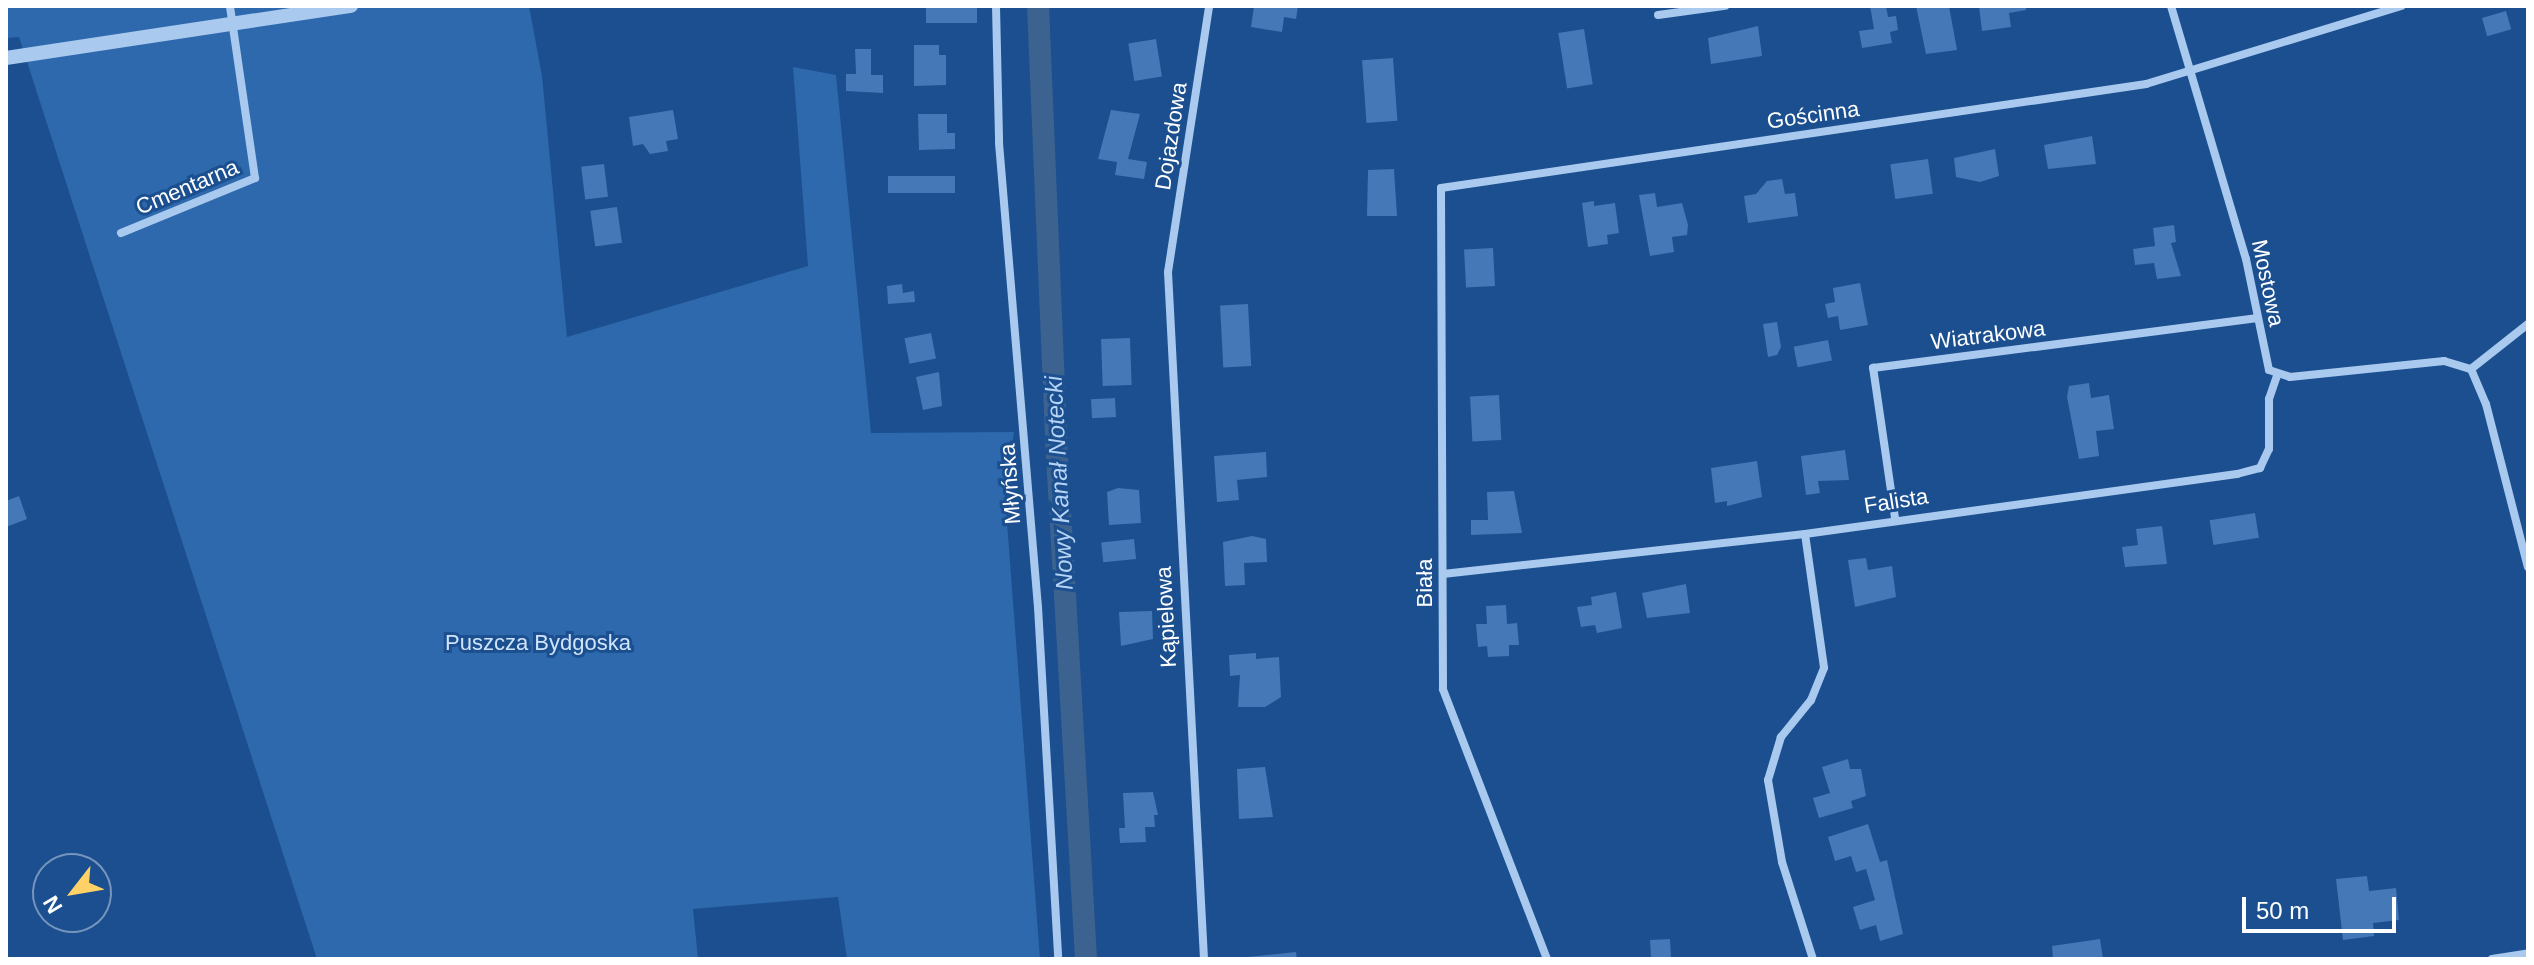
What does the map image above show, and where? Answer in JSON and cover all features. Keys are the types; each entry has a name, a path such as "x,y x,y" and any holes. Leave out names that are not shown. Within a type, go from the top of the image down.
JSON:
{"street":[{"path":"230,6 235,23"},
{"path":"6,58 351,6"},
{"name":"Młyńska","path":"996,6 999,143 1038,607 1058,959"},
{"name":"Dojazdowa","path":"1168,272 1209,6"},
{"path":"1658,15 1725,6"},
{"name":"Mostowa","path":"2171,6 2231,202 2258,318 2264,359 2277,376"},
{"name":"Gościnna","path":"1441,188 2190,74 2401,6"},
{"name":"Cmentarna","path":"121,233 255,178 235,23"},
{"name":"Biała","path":"1441,188 1443,689 1547,959"},
{"name":"Kąpielowa","path":"1168,272 1204,959"},
{"name":"Wiatrakowa","path":"1895,518 1873,368 2258,318"},
{"path":"2471,369 2528,324"},
{"path":"2277,376 2444,361 2471,369"},
{"path":"2471,369 2516,515 2528,567"},
{"name":"Falista","path":"1443,574 1805,534 1895,518 2260,468 2269,449 2269,399 2277,376"},
{"path":"2516,515 2528,516"},
{"path":"1805,534 1824,668 1811,700 1781,737 1768,780 1782,862 1813,959"},
{"path":"2492,959 2528,953"}],"green space":[{"name":"Puszcza Bydgoska","path":"6,6 529,6 542,76 567,337 808,266 793,67 836,75 871,433 1014,432 1005,496 1040,959 847,959 838,897 693,909 698,959 317,959 19,37 6,38"}],"building":[{"path":"926,6 977,6 977,23 926,23"},
{"path":"1254,6 1298,6 1296,19 1284,17 1282,32 1251,27"},
{"path":"1870,6 1886,6 1888,17 1896,16 1898,30 1890,32 1892,43 1862,48 1859,31 1874,29"},
{"path":"1916,6 1949,6 1957,50 1926,54"},
{"path":"1979,6 2026,6 2026,10 2009,13 2011,27 1982,31"},
{"path":"2506,11 2511,29 2487,36 2482,18"},
{"path":"1758,26 1762,56 1711,64 1708,38"},
{"path":"1584,29 1593,84 1567,88 1558,33"},
{"path":"1156,39 1162,77 1134,81 1128,43"},
{"path":"914,45 939,45 939,55 946,55 946,85 914,86"},
{"path":"855,49 871,49 871,75 883,75 883,93 846,91 846,74 856,74"},
{"path":"1393,58 1397,121 1366,123 1362,60"},
{"path":"673,110 678,139 666,141 668,151 650,154 643,144 633,146 629,117"},
{"path":"1111,110 1140,114 1128,159 1147,162 1144,179 1115,175 1117,162 1098,159"},
{"path":"918,114 947,114 947,133 955,133 955,149 919,150"},
{"path":"2092,136 2096,164 2048,169 2044,145"},
{"path":"1995,149 1999,176 1980,182 1956,177 1954,158"},
{"path":"1928,159 1933,194 1895,199 1890,164"},
{"path":"604,164 608,197 585,200 581,167"},
{"path":"1394,169 1397,216 1367,216 1368,170"},
{"path":"888,176 955,176 955,193 888,193"},
{"path":"1782,179 1785,194 1795,193 1798,216 1748,223 1744,196 1756,194 1767,181"},
{"path":"1655,193 1657,207 1682,203 1688,225 1687,235 1672,237 1674,252 1650,256 1639,195"},
{"path":"1594,201 1594,206 1615,203 1619,233 1607,235 1608,244 1588,247 1582,203"},
{"path":"617,207 622,243 595,246 590,211"},
{"path":"2174,225 2176,242 2171,243 2181,276 2157,279 2154,263 2135,265 2133,249 2155,246 2153,228"},
{"path":"1493,248 1495,286 1466,287 1464,250"},
{"path":"1860,283 1868,325 1840,330 1838,316 1828,318 1825,304 1835,302 1833,288"},
{"path":"902,284 903,293 914,291 915,302 888,304 887,286"},
{"path":"1248,304 1251,366 1223,367 1220,305"},
{"path":"1777,322 1781,347 1777,355 1768,357 1763,324"},
{"path":"931,333 936,359 909,364 904,338"},
{"path":"1130,338 1132,385 1103,386 1101,339"},
{"path":"1828,340 1832,361 1798,367 1794,347"},
{"path":"939,372 942,406 923,410 916,377"},
{"path":"2089,383 2091,398 2109,395 2114,429 2096,431 2099,456 2079,459 2067,397 2069,386"},
{"path":"1499,395 1501,440 1472,441 1470,397"},
{"path":"1115,398 1116,417 1092,418 1091,399"},
{"path":"1845,450 1849,480 1818,481 1820,493 1806,495 1801,456"},
{"path":"1266,452 1267,477 1237,480 1239,500 1217,502 1214,456"},
{"path":"1757,461 1762,497 1727,506 1727,501 1715,503 1711,468"},
{"path":"1118,488 1139,490 1141,523 1109,525 1107,492"},
{"path":"1514,491 1522,533 1471,535 1471,520 1488,520 1487,492"},
{"path":"19,496 27,519 6,527 6,501"},
{"path":"2255,513 2259,538 2213,545 2210,520"},
{"path":"2162,526 2167,564 2125,567 2122,547 2138,545 2136,529"},
{"path":"1252,536 1266,539 1267,562 1244,563 1245,585 1225,586 1223,542"},
{"path":"1134,539 1136,559 1103,562 1101,542"},
{"path":"1866,558 1868,570 1892,566 1896,597 1855,607 1848,560"},
{"path":"1686,584 1690,613 1647,618 1642,593"},
{"path":"1616,592 1622,628 1597,633 1595,625 1581,627 1577,607 1592,605 1591,597"},
{"path":"1506,605 1507,624 1517,623 1519,645 1509,645 1509,656 1488,657 1487,646 1478,647 1476,624 1487,624 1486,606"},
{"path":"1152,611 1153,639 1121,646 1119,612"},
{"path":"1256,653 1256,659 1279,657 1281,697 1265,707 1238,707 1240,675 1230,676 1229,655"},
{"path":"1848,759 1850,769 1861,769 1866,796 1851,801 1853,808 1819,818 1813,798 1830,793 1822,767"},
{"path":"1265,767 1273,817 1239,819 1237,769"},
{"path":"1153,792 1158,815 1154,815 1155,827 1145,827 1146,842 1120,843 1119,828 1125,828 1123,793"},
{"path":"1868,824 1880,862 1887,860 1903,934 1880,941 1876,925 1860,930 1853,907 1875,900 1866,869 1856,872 1851,856 1835,861 1828,837"},
{"path":"2367,876 2369,891 2396,888 2399,920 2373,923 2374,936 2343,940 2336,879"},
{"path":"1670,939 1671,959 1651,959 1650,940"},
{"path":"2100,939 2103,959 2053,959 2052,946"},
{"path":"1296,952 1297,959 1247,959 1247,957"}],"waterway":[{"name":"Nowy Kanał Notecki","path":"1038,6 1057,457 1086,959"}]}
